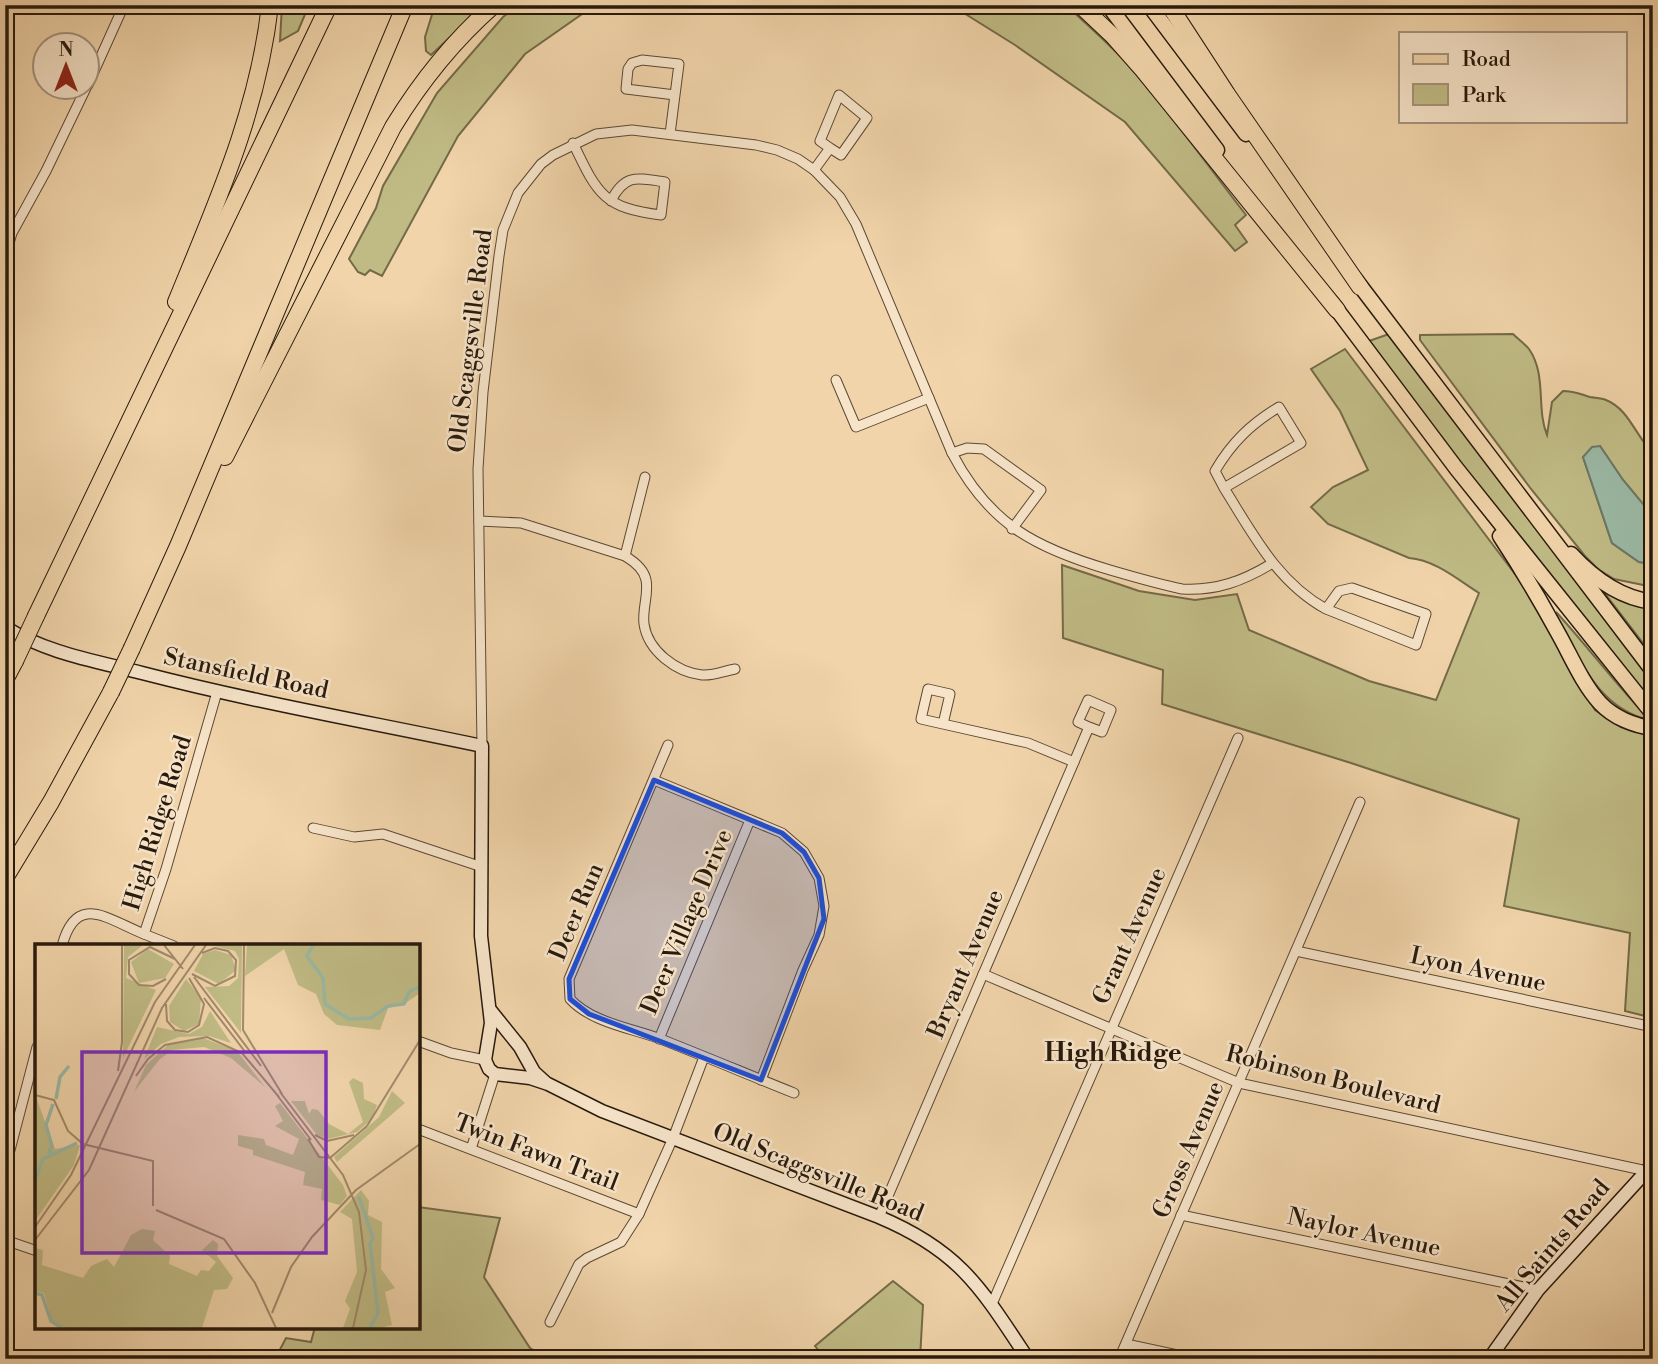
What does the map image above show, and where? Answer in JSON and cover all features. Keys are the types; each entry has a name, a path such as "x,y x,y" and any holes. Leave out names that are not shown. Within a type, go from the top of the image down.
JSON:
{"highway":[{"path":"111,457 238,148 261,66 270,5"},
{"path":"5,680 329,5"},
{"path":"5,878 51,802 132,648 178,546 405,5"},
{"path":"178,546 393,127 409,100 449,49 494,5"},
{"path":"1080,5 1113,36 1143,70 1337,310"},
{"path":"1170,5 1227,94 1360,286"}],"main road":[{"path":"1108,5 1455,468 1653,714"},
{"path":"1149,5 1480,446 1653,671"},
{"path":"1480,446 1587,571 1627,595 1653,602"},
{"path":"1455,468 1531,584 1591,691 1611,713 1648,727"}],"street":[{"path":"102,53 124,5"},
{"path":"670,134 675,95 678,64 642,60 632,63 628,69 626,89 675,95"},
{"path":"838,95 867,118 841,155 831,148 820,141 838,95"},
{"path":"5,257 12,233 79,102"},
{"name":"Old Scaggsville Road","path":"486,1054 491,1031 482,959 479,440 503,230 510,208 529,177 541,164 573,143 596,134 618,130 670,134 777,150 814,170 840,197 856,224 952,453 973,489 994,513 1012,528 1066,556 1182,589 1225,586 1253,575 1271,564"},
{"path":"573,143 591,182 611,201 624,208 661,215 665,182 631,179 623,183 611,201"},
{"path":"814,170 831,148"},
{"path":"836,380 856,427 929,398"},
{"path":"1224,488 1301,443 1279,407 1258,420 1227,450 1215,471 1224,488 1271,564 1296,590 1326,610 1416,645 1426,614 1352,588 1339,591 1326,610"},
{"path":"952,453 967,448 984,449 1041,490 1012,528"},
{"path":"625,556 645,477"},
{"path":"479,522 521,523 625,556 634,562 646,579 644,625 659,653 678,667 703,675 735,668"},
{"name":"Stansfield Road","path":"5,627 44,646 79,657 217,692 482,746"},
{"name":"High Ridge Road","path":"169,944 144,934 166,869 217,692"},
{"path":"943,724 1028,744 1074,762"},
{"name":"Bryant Avenue","path":"878,1217 1089,727"},
{"name":"Grant Avenue","path":"992,1304 1237,738"},
{"name":"Deer Run","path":"668,745 569,979 570,999 589,1014 794,1093"},
{"path":"654,780 782,833 804,852 819,878 824,906 819,935 761,1080"},
{"name":"Gross Avenue","path":"1119,1359 1360,802"},
{"name":"Deer Village Drive","path":"659,1039 750,820"},
{"path":"313,828 354,837 383,834 482,867"},
{"path":"63,944 71,921 85,913 95,914 144,934"},
{"name":"Lyon Avenue","path":"1296,951 1653,1027"},
{"name":"Robinson Boulevard","path":"983,974 1239,1083 1650,1167"},
{"name":"Old Scaggsville Road","path":"489,1008 515,1042"},
{"path":"510,1038 515,1042 522,1054 521,1064 516,1070 502,1074 489,1069 486,1054 492,1041 510,1038"},
{"path":"420,1042 451,1053 486,1054"},
{"name":"Old Scaggsville Road","path":"522,1054 534,1072 548,1084 602,1111 914,1233 938,1248 963,1269 992,1304 1028,1359"},
{"path":"5,1169 35,1055"},
{"path":"550,1322 579,1264 621,1242 639,1214 673,1138 704,1057"},
{"path":"471,1149 502,1074"},
{"name":"Old Scaggsville Road","path":"502,1074 548,1084"},
{"name":"Twin Fawn Trail","path":"420,1130 639,1214"},
{"name":"All Saints Road","path":"1489,1359 1538,1290 1650,1167"},
{"name":"Naylor Avenue","path":"1181,1215 1538,1290"},
{"path":"5,1240 35,1250"},
{"path":"1126,1344 1196,1359"}],"highlighted area":[{"path":"654,780 782,833 804,852 819,878 824,919 761,1080 589,1014 570,999 569,979"}],"green space":[{"path":"282,5 309,5 298,31 280,41"},
{"path":"435,5 480,5 431,55 426,51 425,37"},
{"path":"519,5 595,5 525,54 458,136 382,276 370,270 365,275 358,272 349,259 376,208 383,186 437,93 503,17"},
{"path":"951,5 1066,5 1122,58 1189,139 1246,215 1235,225 1247,242 1235,251 1125,122 1015,45"},
{"path":"1389,334 1653,681 1653,702 1508,524 1369,341"},
{"path":"1513,334 1529,349 1538,370 1547,435 1552,402 1563,391 1570,392 1604,399 1614,404 1653,453 1653,516 1623,480 1600,446 1583,457 1612,543 1639,562 1653,564 1653,587 1614,579 1598,569 1585,556 1531,489 1420,340 1420,335"},
{"path":"1345,349 1524,586 1595,710 1621,727 1653,734 1653,1018 1625,1011 1630,933 1504,906 1519,819 1162,704 1163,670 1063,638 1062,565 1139,591 1195,600 1237,594 1249,630 1369,681 1436,700 1479,593 1437,566 1409,558 1328,524 1311,507 1333,487 1368,470 1340,411 1311,369"},
{"path":"1602,587 1653,607 1653,656 1603,591"},
{"path":"1557,613 1650,720 1632,714 1604,694 1583,665 1556,617"},
{"path":"420,1207 500,1218 484,1277 530,1348 549,1359 275,1359 286,1338 311,1342 314,1329 420,1329"},
{"path":"893,1281 923,1305 920,1359 825,1359 815,1346"}],"shaded area":[{"path":"1600,446 1623,480 1653,516 1653,564 1639,562 1612,543 1583,457 1592,447"}],"district":[{"name":"High Ridge","path":"1113,1053"}]}
